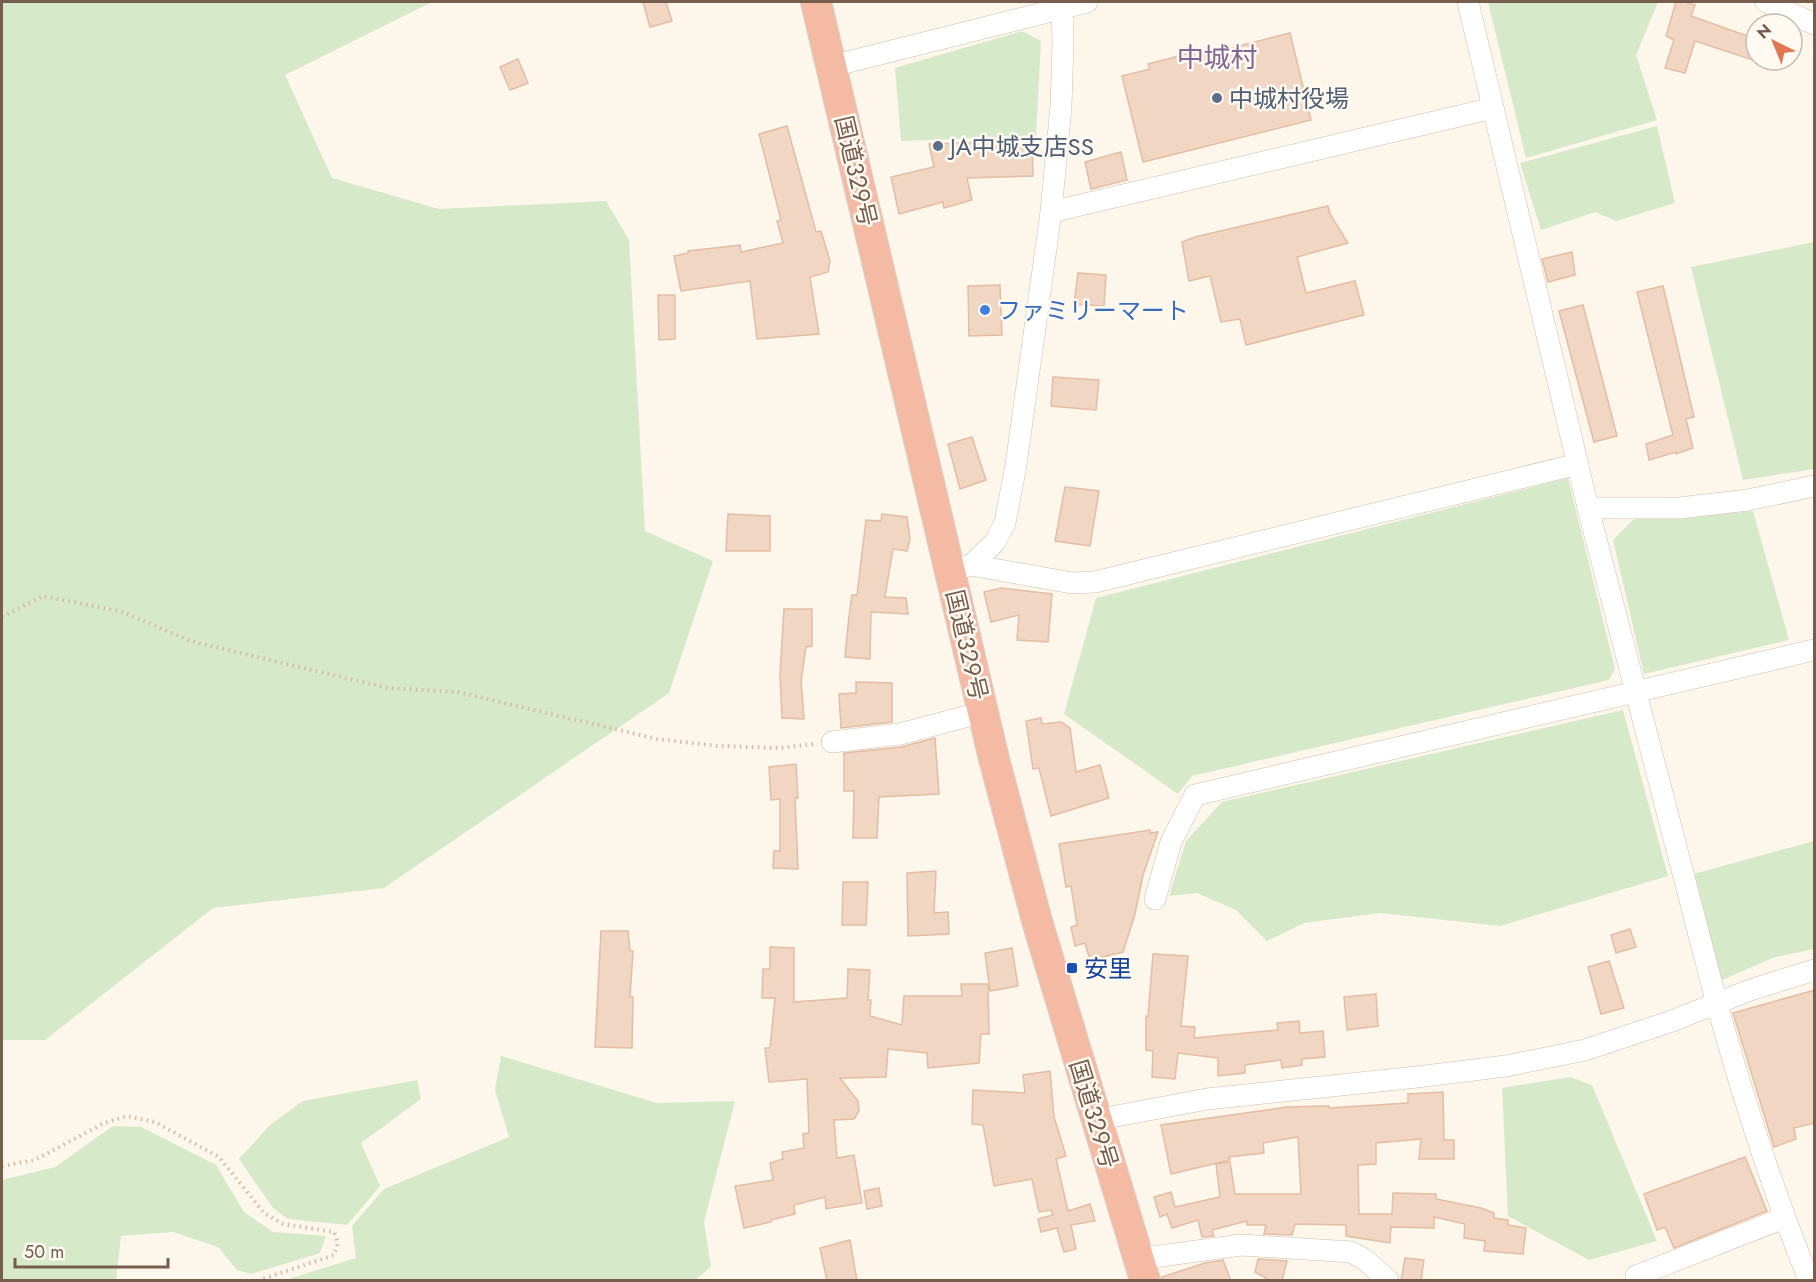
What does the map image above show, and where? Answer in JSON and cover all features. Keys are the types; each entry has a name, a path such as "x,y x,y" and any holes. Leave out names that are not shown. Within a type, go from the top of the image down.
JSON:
{"highway":[{"name":"国道329号","path":"816,2 960,568 983,712 1037,921 1142,1270"}],"street":[{"path":"832,66 1062,4 1087,2"},
{"path":"1468,2 1588,508 1717,1004 1734,1067 1784,1218 1809,1281"},
{"path":"1766,2 1815,24"},
{"path":"960,568 995,542 1005,523 1016,465 1051,212 1061,106 1062,4"},
{"path":"1051,212 1493,108"},
{"path":"960,568 1072,584 1095,582 1578,464"},
{"path":"1588,508 1680,508 1748,500 1815,486"},
{"path":"1155,899 1171,842 1194,795 1815,650"},
{"path":"832,742 900,734 983,712"},
{"path":"1095,1120 1207,1099 1506,1066 1585,1050 1717,1004 1750,990 1815,970"},
{"path":"1636,1281 1636,1276 1784,1218"},
{"path":"1142,1270 1241,1245 1350,1252 1364,1259 1388,1281"}],"path":[{"path":"2,617 43,596 123,612 190,641 388,688 458,692 657,739 718,747 769,748 832,742"},
{"path":"2,1166 35,1160 104,1123 127,1116 155,1122 219,1157 264,1212 283,1224 334,1232 338,1243 334,1256 260,1281"}],"green space":[{"path":"2,2 432,2 285,75 332,178 439,209 606,201 629,240 645,531 713,561 669,693 384,888 213,908 45,1040 2,1040"},
{"path":"1488,2 1658,2 1636,55 1657,120 1526,158"},
{"path":"1022,31 1041,41 1036,136 901,141 895,68"},
{"path":"1657,126 1675,203 1616,221 1595,212 1541,230 1520,163"},
{"path":"1814,242 1814,469 1743,480 1691,267"},
{"path":"1568,478 1615,669 1609,680 1192,776 1178,794 1064,714 1096,598"},
{"path":"1753,511 1789,640 1644,674 1613,540 1635,518 1680,518"},
{"path":"1623,710 1668,876 1500,926 1380,913 1304,923 1267,941 1236,910 1197,893 1169,896 1186,841 1222,802"},
{"path":"1814,841 1814,949 1772,958 1718,982 1690,875"},
{"path":"501,1056 657,1103 735,1101 704,1222 711,1267 695,1280 285,1280 356,1258 352,1226 384,1189 509,1137 495,1090"},
{"path":"1570,1077 1592,1085 1657,1241 1589,1260 1508,1216 1502,1088"},
{"path":"417,1080 421,1099 361,1143 380,1186 347,1225 288,1219 273,1208 239,1159 271,1124 303,1101"},
{"path":"113,1126 141,1127 216,1165 244,1212 273,1232 326,1236 320,1253 251,1274 237,1270 218,1247 173,1232 121,1236 116,1280 2,1280 2,1180 55,1167"}],"building":[{"path":"643,2 666,2 672,21 650,27"},
{"path":"1676,2 1684,2 1695,5 1691,16 1744,35 1744,57 1695,41 1685,73 1665,68 1674,40 1666,36"},
{"name":"中城村役場","path":"1290,33 1311,120 1143,162 1122,76 1150,69 1148,64 1194,52 1195,57"},
{"path":"518,59 528,83 510,90 500,67"},
{"path":"787,126 816,232 821,231 830,261 828,272 810,277 819,334 757,339 750,281 681,291 674,256 688,253 688,251 740,245 741,252 783,243 777,221 781,220 759,134"},
{"path":"1032,141 1033,176 967,178 972,200 944,208 943,202 899,214 891,177 934,167 929,144"},
{"path":"1121,152 1127,180 1091,189 1085,162"},
{"path":"1328,206 1330,214 1348,243 1297,257 1306,293 1355,281 1364,315 1246,345 1240,319 1221,322 1210,276 1189,281 1182,242"},
{"path":"1572,252 1575,275 1548,282 1542,259"},
{"path":"1078,273 1106,275 1104,306 1074,304"},
{"name":"ファミリーマート","path":"1000,285 1002,335 969,336 968,286"},
{"path":"1663,286 1694,417 1686,419 1693,448 1649,460 1646,444 1673,435 1637,292"},
{"path":"658,295 675,295 675,339 659,340"},
{"path":"1583,305 1617,436 1594,442 1559,311"},
{"path":"1053,377 1099,380 1096,410 1051,406"},
{"path":"972,437 986,480 960,489 948,444"},
{"path":"1065,487 1099,491 1090,546 1055,541"},
{"path":"728,514 770,516 770,551 726,551"},
{"path":"882,514 907,517 910,539 907,551 893,549 885,597 906,598 908,614 871,612 870,659 845,657 852,595 857,595 866,520 881,521"},
{"path":"1001,588 1052,594 1048,642 1017,640 1019,615 991,622 984,592"},
{"path":"784,609 812,609 812,646 806,647 801,681 804,719 782,718 780,674"},
{"path":"856,682 892,683 892,722 841,728 839,694 856,693"},
{"path":"1041,718 1042,724 1061,722 1070,728 1076,772 1100,765 1109,798 1051,816 1039,768 1033,769 1026,721"},
{"path":"935,738 939,794 879,797 877,838 853,838 854,791 844,791 844,753 901,747"},
{"path":"796,764 798,869 773,868 774,851 780,851 780,799 771,800 769,767"},
{"path":"1150,830 1150,833 1158,832 1143,875 1135,914 1123,952 1090,960 1085,943 1075,946 1071,927 1077,925 1071,886 1066,887 1059,844"},
{"path":"936,871 934,913 948,912 949,934 908,936 907,873"},
{"path":"843,882 868,882 866,925 842,925"},
{"path":"1630,929 1636,947 1616,953 1611,935"},
{"path":"601,931 628,931 630,951 633,951 630,997 633,997 632,1048 595,1047"},
{"path":"770,947 794,948 794,1002 847,998 848,969 870,970 868,1000 871,1000 870,1016 902,1025 904,996 962,996 961,984 988,984 989,1034 981,1034 979,1063 928,1068 927,1053 888,1049 886,1077 840,1078 858,1101 859,1111 854,1119 834,1120 837,1158 854,1155 862,1203 826,1209 825,1197 794,1205 795,1214 744,1228 735,1186 773,1180 770,1163 783,1159 782,1152 804,1148 803,1134 809,1133 807,1079 769,1082 765,1048 770,1048 775,998 762,998 763,969 770,969"},
{"path":"1012,948 1018,986 990,991 985,953"},
{"path":"1153,954 1188,956 1181,1026 1195,1027 1194,1038 1278,1030 1277,1023 1299,1021 1300,1033 1323,1031 1325,1057 1302,1059 1302,1065 1282,1068 1281,1060 1245,1065 1245,1073 1218,1076 1218,1058 1178,1053 1175,1079 1152,1077 1153,1051 1146,1050 1146,1016 1148,1017"},
{"path":"1609,961 1624,1008 1601,1014 1588,967"},
{"path":"1815,990 1815,1123 1794,1128 1796,1139 1774,1147 1733,1013"},
{"path":"1376,994 1378,1026 1347,1030 1344,997"},
{"path":"1050,1071 1054,1117 1066,1156 1056,1159 1068,1211 1090,1204 1095,1221 1071,1225 1076,1249 1064,1252 1057,1228 1041,1232 1038,1219 1053,1215 1051,1210 1039,1212 1032,1179 994,1186 983,1125 972,1124 973,1090 1025,1093 1023,1075"},
{"path":"1443,1092 1444,1140 1454,1140 1454,1159 1419,1159 1421,1139 1376,1143 1376,1164 1358,1165 1359,1214 1392,1214 1393,1193 1436,1194 1436,1199 1481,1208 1494,1213 1494,1218 1508,1220 1508,1225 1526,1228 1523,1254 1484,1251 1485,1241 1464,1238 1465,1224 1434,1217 1434,1228 1391,1227 1391,1225 1390,1243 1346,1236 1346,1225 1295,1224 1292,1235 1264,1234 1266,1225 1247,1225 1247,1221 1212,1230 1214,1236 1202,1237 1198,1220 1172,1228 1167,1214 1160,1217 1154,1197 1171,1192 1175,1207 1220,1197 1216,1164 1230,1162 1235,1194 1301,1194 1298,1137 1263,1143 1264,1153 1229,1157 1230,1160 1171,1174 1161,1125 1287,1107 1329,1106 1329,1108 1408,1103 1408,1094"},
{"path":"1745,1157 1767,1211 1674,1248 1665,1227 1657,1230 1644,1194"},
{"path":"879,1188 882,1206 867,1209 864,1191"},
{"path":"850,1240 857,1281 827,1281 820,1248"},
{"path":"1405,1258 1424,1260 1421,1281 1401,1281"},
{"path":"1258,1259 1287,1261 1282,1281 1271,1281 1255,1272"},
{"path":"1223,1260 1231,1281 1162,1281 1162,1277 1205,1263"}],"place":[{"name":"中城村役場","path":"1217,98"},
{"name":"JA中城支店SS","path":"938,146"},
{"name":"ファミリーマート","path":"985,310"},
{"name":"安里","path":"1072,968"}],"district":[{"name":"中城村","path":"1217,57"}]}
